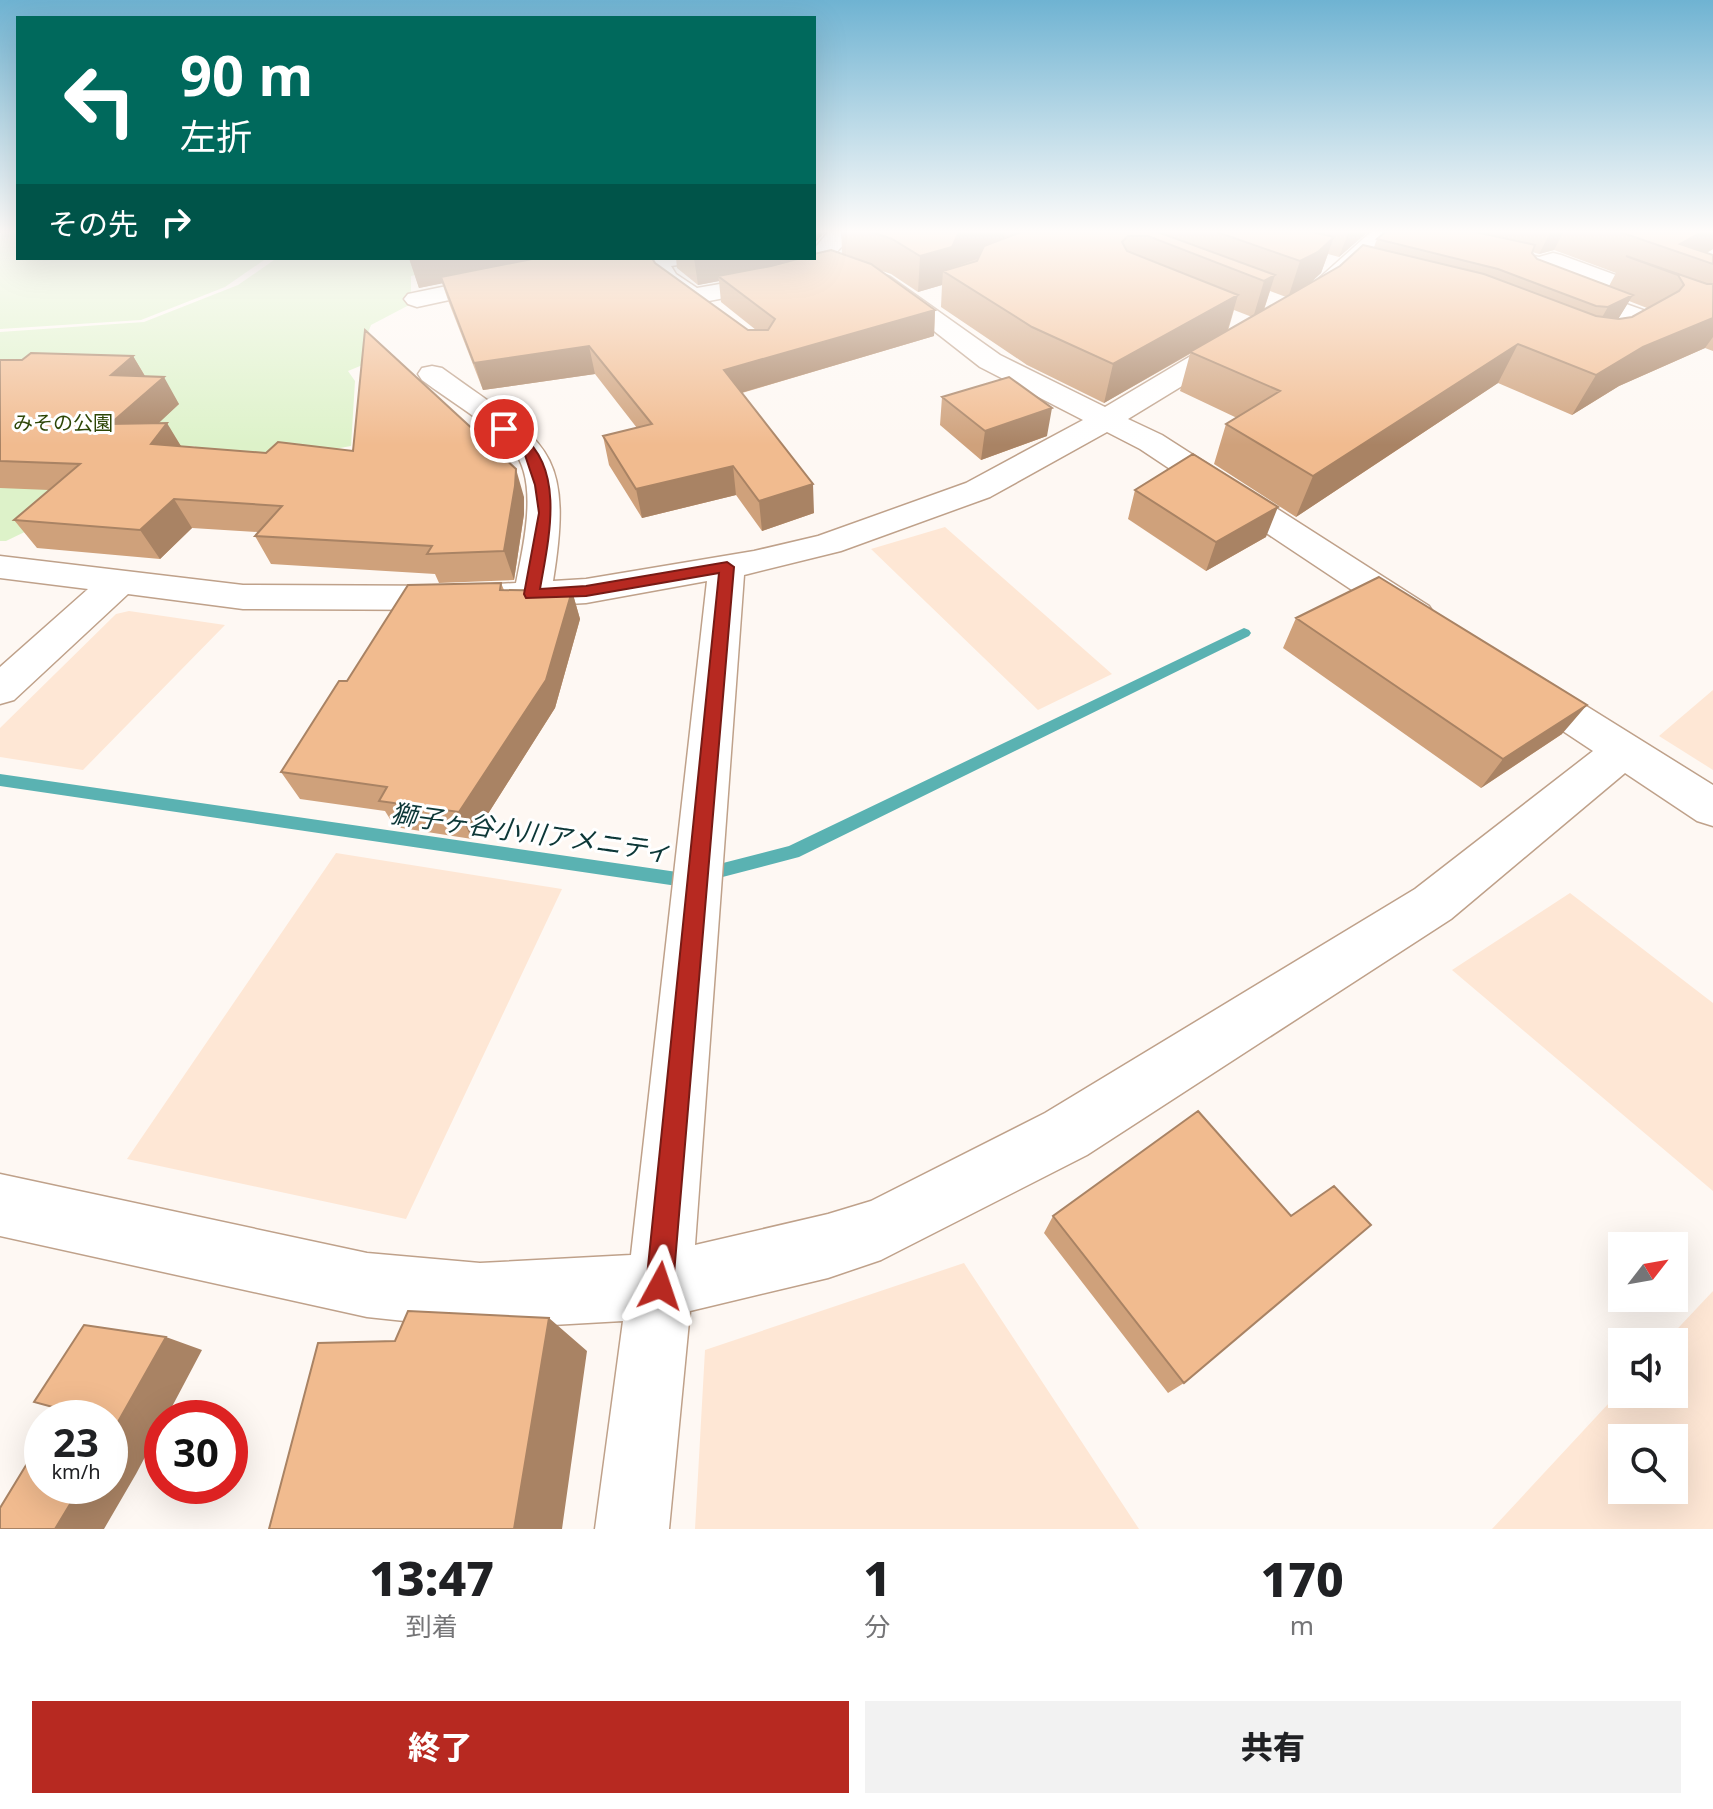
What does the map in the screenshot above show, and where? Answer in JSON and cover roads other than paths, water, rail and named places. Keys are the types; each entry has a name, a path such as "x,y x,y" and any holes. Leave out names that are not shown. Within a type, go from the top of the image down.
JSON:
{"street":[{"path":"701,302 715,314"},
{"path":"929,302 990,361 1151,442 1440,631"},
{"path":"1575,343 1597,346 1645,320 1599,302"},
{"path":"0,567 243,597 465,598 586,591 727,567 829,544 978,490 1107,419 1253,331 1226,319"},
{"path":"432,374 529,448 546,513 532,594"},
{"path":"632,1529 660,1286 727,567"},
{"path":"0,690 119,582"},
{"path":"1492,665 1713,808"},
{"path":"0,1205 367,1285 480,1296 660,1286 828,1246 881,1229 1066,1134 1433,904 1623,751"}],"waterway":[{"name":"獅子ヶ谷小川アメニティ","path":"0,780 684,880 793,852 1244,633"}],"park label":[{"name":"みその公園","path":"63,423"}]}
